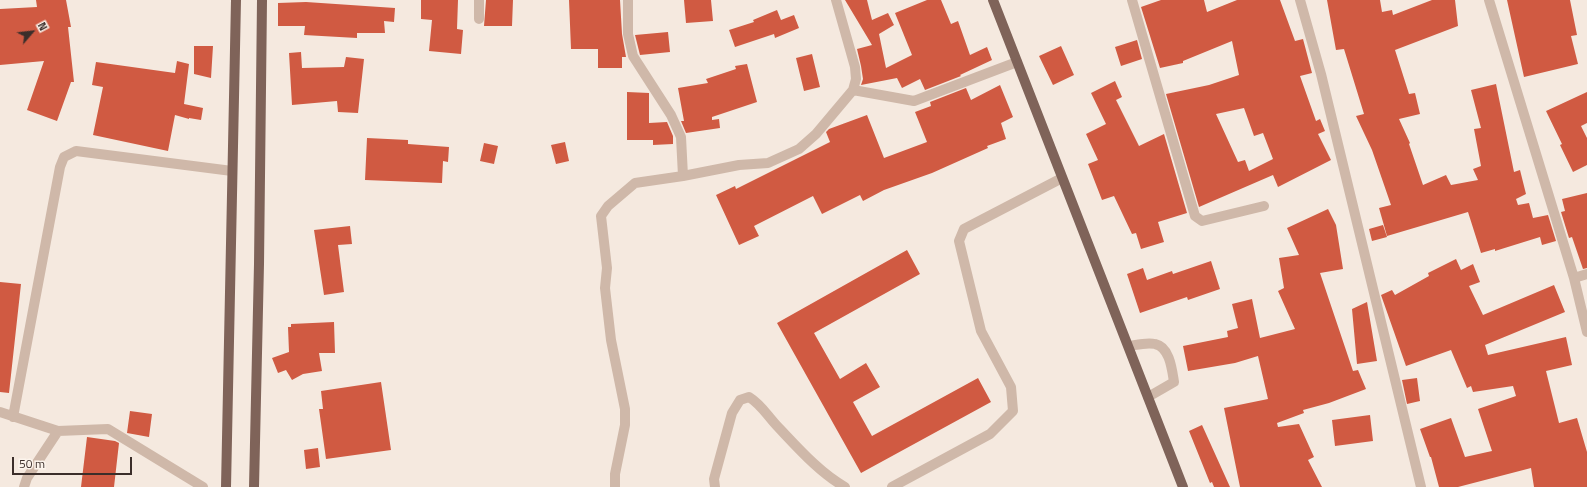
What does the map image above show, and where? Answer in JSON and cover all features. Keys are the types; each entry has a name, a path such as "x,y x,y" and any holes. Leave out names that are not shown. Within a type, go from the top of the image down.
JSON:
{"main road":[{"path":"226,487 236,0"},
{"path":"254,487 260,264 262,0"},
{"path":"993,0 1183,487"}],"street":[{"path":"479,0 479,20"},
{"path":"628,0 628,34 633,56 670,115 681,137 683,176"},
{"path":"615,487 615,474 625,425 625,409 611,340 606,295 607,268 601,216 608,206 634,183 683,176 739,165 768,163 799,149 816,134 853,90 856,79 855,67 836,0"},
{"path":"1132,0 1195,216 1202,222 1264,206"},
{"path":"1300,0 1321,74 1421,487"},
{"path":"1489,0 1574,278 1587,332"},
{"path":"853,90 914,101 1017,62"},
{"path":"13,417 60,167 64,158 76,152 232,171"},
{"path":"892,487 990,434 1013,411 1011,387 981,331 959,241 964,229 1062,178"},
{"path":"1574,278 1587,274"},
{"path":"1129,346 1154,344 1164,348 1172,366 1174,382 1148,397"},
{"path":"715,487 714,479 732,413 740,400 749,397 758,402 778,427 833,480 845,487"},
{"path":"0,412 58,431 108,429 203,487"},
{"path":"24,487 27,478 58,431"}],"building":[{"path":"36,0 66,0 71,27 68,27 74,82 71,82 57,121 27,110 44,61 0,65 0,9 37,7"},
{"path":"421,0 458,0 457,29 463,30 461,54 429,51 432,20 421,19"},
{"path":"486,0 513,0 512,26 484,26"},
{"path":"569,0 620,0 622,34 626,57 622,57 622,68 598,68 598,49 571,49"},
{"path":"684,0 711,0 713,21 686,23"},
{"path":"845,0 867,0 872,20 888,13 894,25 879,34 886,68 912,55 895,13 927,0 941,0 951,24 958,21 970,55 987,47 992,60 960,75 961,76 925,90 920,79 902,88 897,78 861,85 863,79 857,49 872,45"},
{"path":"1161,0 1204,0 1207,12 1237,0 1280,0 1295,41 1303,39 1312,73 1300,76 1316,121 1320,119 1325,131 1318,134 1331,160 1278,187 1273,175 1199,207 1166,94 1209,85 1239,75 1232,41 1183,61 1183,63 1160,68 1141,7","holes":["1244,108 1254,136 1263,133 1273,159 1249,171 1245,160 1238,162 1216,114"]},
{"path":"1327,0 1380,0 1382,12 1392,10 1393,15 1432,0 1455,0 1458,26 1395,50 1409,94 1415,93 1420,114 1399,119 1410,143 1409,144 1423,185 1446,175 1451,185 1478,180 1473,169 1481,166 1474,129 1481,128 1471,90 1496,84 1514,172 1520,170 1526,194 1516,199 1518,205 1529,203 1533,218 1548,215 1556,241 1542,245 1540,237 1495,251 1495,249 1481,253 1468,212 1387,236 1379,208 1391,205 1372,150 1356,116 1364,114 1344,49 1336,50"},
{"path":"1507,0 1570,0 1577,35 1571,36 1578,64 1524,77"},
{"path":"306,2 395,8 394,22 384,21 385,33 357,33 357,38 304,35 305,26 278,26 278,3"},
{"path":"777,10 781,20 794,15 799,28 775,38 774,34 735,47 729,30 754,22 753,20"},
{"path":"668,32 670,52 640,55 635,35"},
{"path":"1137,40 1142,59 1121,66 1115,47"},
{"path":"194,46 213,46 211,78 194,74"},
{"path":"1061,46 1074,75 1053,85 1039,56"},
{"path":"301,52 302,68 344,67 346,57 364,59 358,113 338,112 337,101 292,105 289,53"},
{"path":"812,54 820,87 804,91 796,58"},
{"path":"177,61 189,64 184,104 203,108 201,120 189,119 175,115 168,151 93,135 103,87 92,85 96,62 175,73"},
{"path":"747,64 757,102 712,117 712,120 719,119 720,128 686,133 681,121 684,121 678,88 708,83 706,79 736,69 735,66"},
{"path":"1115,81 1122,97 1116,100 1139,146 1164,134 1187,213 1158,222 1164,242 1141,249 1136,233 1132,234 1114,196 1102,200 1088,164 1098,160 1086,134 1106,124 1091,93"},
{"path":"1000,85 1013,117 1001,123 1006,139 987,146 988,148 932,173 884,190 863,201 860,195 822,214 813,196 754,226 759,236 739,245 716,195 735,186 736,189 830,142 826,132 829,129 867,115 884,158 927,142 915,112 931,106 930,102 966,88 971,100"},
{"path":"627,92 649,93 649,123 667,122 673,136 673,144 653,145 653,140 627,140"},
{"path":"1587,92 1587,123 1581,126 1587,138 1587,165 1573,172 1560,145 1562,144 1546,111"},
{"path":"367,138 408,140 408,144 449,147 448,162 443,161 442,183 365,180"},
{"path":"565,142 569,161 556,164 551,145"},
{"path":"484,143 498,146 494,164 480,161"},
{"path":"1587,193 1587,268 1583,269 1572,237 1569,238 1561,212 1565,211 1562,199"},
{"path":"1328,209 1336,225 1343,269 1320,273 1353,371 1358,370 1366,389 1329,403 1303,410 1304,413 1277,423 1278,427 1299,424 1314,457 1308,460 1322,487 1240,487 1224,408 1268,399 1258,356 1235,363 1188,371 1183,346 1228,337 1227,331 1238,328 1232,304 1252,299 1260,338 1295,329 1278,291 1284,288 1279,258 1299,255 1287,228"},
{"path":"1383,225 1387,237 1372,241 1369,229"},
{"path":"350,226 352,244 338,245 344,292 324,295 314,230"},
{"path":"907,250 920,274 814,333 840,379 866,363 880,387 853,402 872,436 978,378 991,402 861,473 777,323"},
{"path":"1456,259 1461,270 1473,264 1480,282 1469,286 1483,315 1554,285 1565,312 1485,345 1488,355 1566,337 1572,365 1546,371 1559,423 1577,418 1587,452 1587,487 1534,487 1531,468 1458,487 1439,487 1431,457 1420,429 1451,418 1465,457 1492,451 1478,409 1516,396 1513,386 1473,392 1471,386 1467,388 1451,350 1406,366 1381,295 1392,290 1395,295 1429,276 1428,273"},
{"path":"1211,261 1220,289 1188,300 1187,297 1140,313 1127,274 1143,268 1147,280 1172,271 1173,274"},
{"path":"0,282 21,284 9,393 0,392"},
{"path":"1367,302 1377,361 1357,364 1352,309"},
{"path":"334,322 335,353 319,353 322,371 303,374 292,380 286,370 278,373 272,358 289,352 288,327 291,327 291,324"},
{"path":"1417,378 1420,401 1407,404 1402,380"},
{"path":"381,382 391,450 326,459 319,409 323,409 321,391"},
{"path":"130,411 152,414 149,437 127,433"},
{"path":"1370,415 1373,441 1335,446 1332,420"},
{"path":"1202,425 1230,487 1214,487 1212,482 1210,483 1189,431"},
{"path":"87,437 115,441 119,443 114,487 81,487"},
{"path":"318,448 320,467 306,469 304,450"}]}
